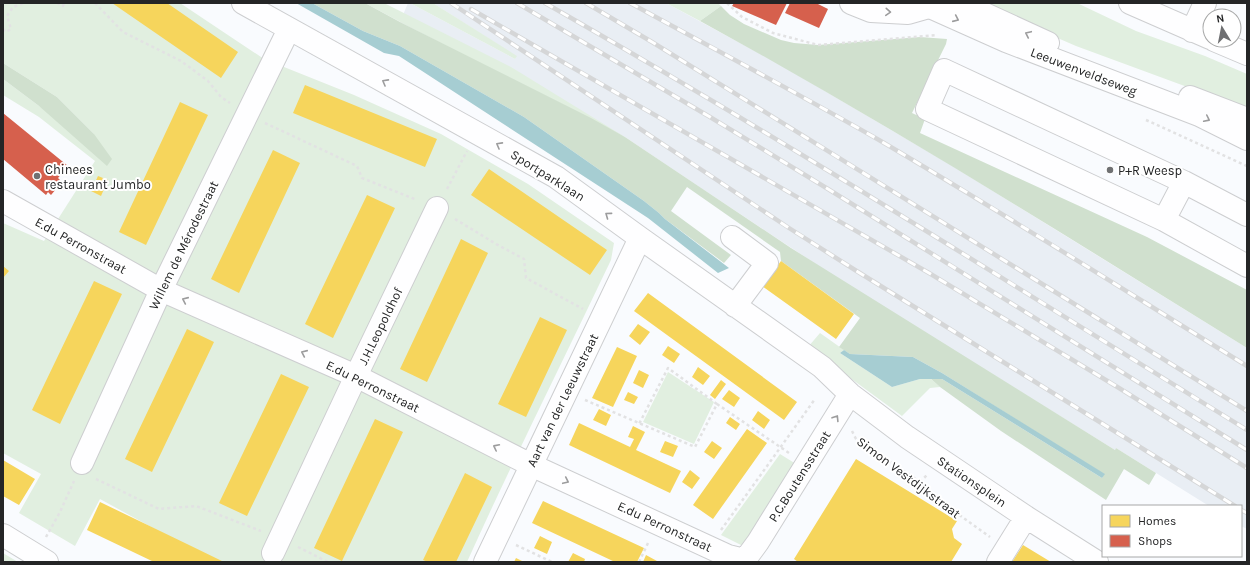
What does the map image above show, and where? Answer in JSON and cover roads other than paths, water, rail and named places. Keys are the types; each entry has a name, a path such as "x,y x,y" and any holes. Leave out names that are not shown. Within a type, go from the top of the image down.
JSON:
{"street":[{"name":"Sportparklaan","path":"243,3 556,177 822,367 850,394"},
{"path":"851,3 871,10 908,13 925,5"},
{"name":"Leeuwenveldseweg","path":"961,3 1044,41 1247,119"},
{"path":"1130,3 1201,35 1205,3"},
{"name":"Leeuwenveldseweg","path":"925,5 1006,41 1199,115 1247,139"},
{"name":"Willem de Mérodestraat","path":"80,467 161,290 289,29"},
{"path":"1233,48 1247,54"},
{"path":"1247,215 1184,182 944,70 927,109 1164,220 1247,266"},
{"path":"1164,220 1184,182"},
{"name":"E.du Perronstraat","path":"3,201 161,290 356,376 531,465 728,556 740,558 747,557"},
{"name":"J.H.Leopoldhof","path":"276,546 437,208"},
{"name":"Aart van der Leeuwstraat","path":"485,562 640,238"},
{"path":"732,238 767,263 735,306"},
{"name":"P.C.Boutensstraat","path":"747,557 758,542 850,394"},
{"name":"Stationsplein","path":"850,394 906,436 1026,517 1097,562"},
{"path":"1002,555 1026,517"},
{"path":"3,535 41,559"}],"water":[{"path":"296,3 312,3 363,31 400,46 524,117 644,201 729,268 718,273 648,218 399,56 384,53"},
{"path":"844,350 850,354 913,357 942,373 1105,474 1102,478 942,379 920,379 892,387 840,353"}],"railway":[{"path":"451,3 789,228 1233,505"},
{"path":"517,3 710,117 828,189 1247,450"},
{"path":"545,3 634,54 810,160 1247,430"},
{"path":"586,3 652,42 1247,411"},
{"path":"630,3 879,140 1247,366"},
{"path":"471,9 929,273 1119,388 1247,468"},
{"path":"1242,510 1247,513"}],"place":[{"name":"P+R Weesp","path":"1110,170"},
{"name":"Chinees restaurant Jumbo","path":"37,176"}]}
